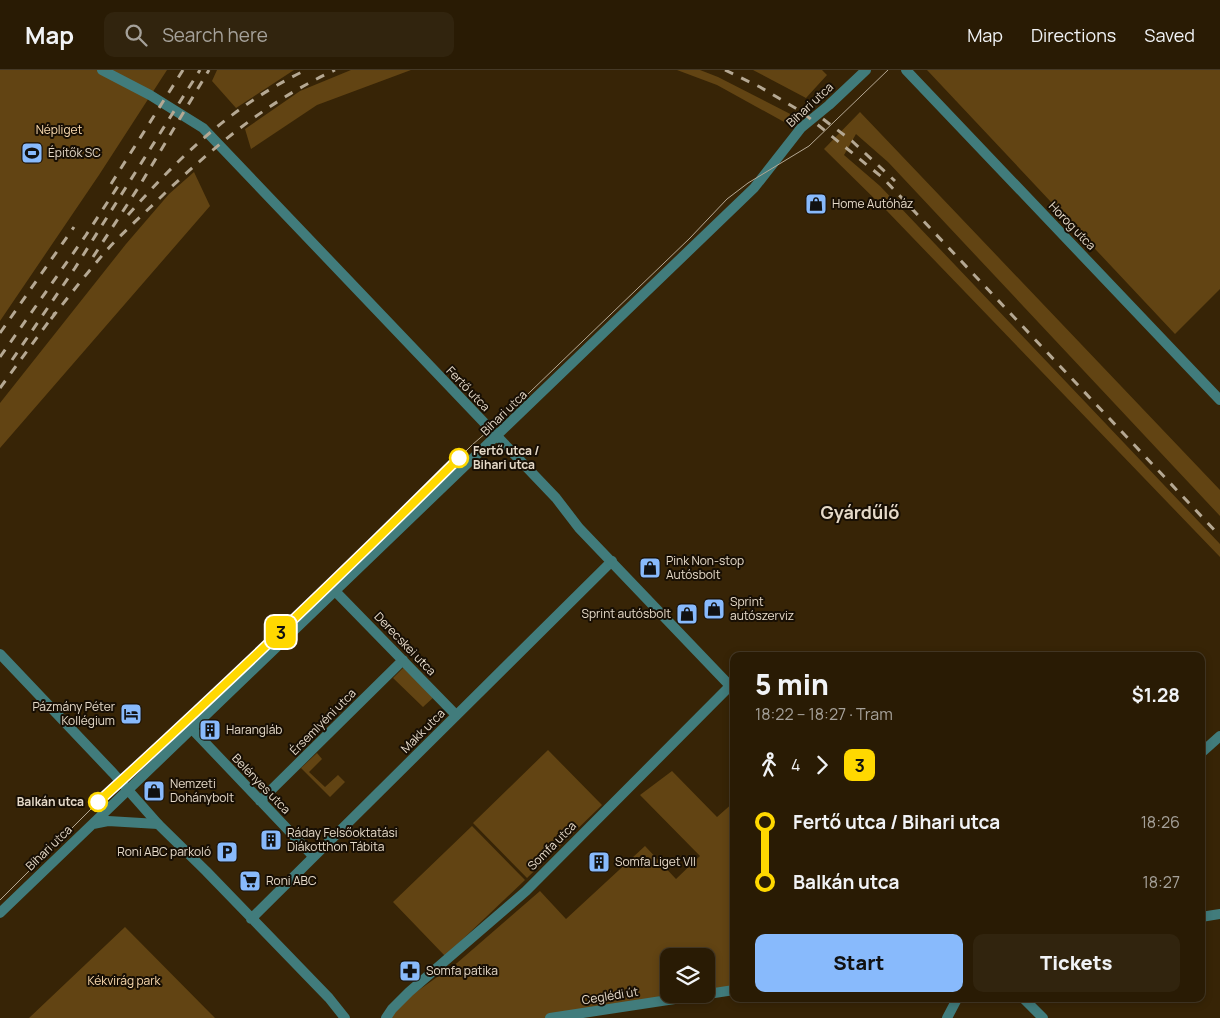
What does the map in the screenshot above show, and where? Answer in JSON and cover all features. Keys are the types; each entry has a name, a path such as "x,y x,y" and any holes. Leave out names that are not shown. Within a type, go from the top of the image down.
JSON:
{"street":[{"name":"Fertő utca","path":"102,70 150,95 198,125 224,149 270,200 556,498 579,528 730,686"},
{"name":"Bihari utca","path":"0,913 754,188 801,128 828,106 866,70"},
{"name":"Horog utca","path":"906,70 1220,400"},
{"name":"Makk utca","path":"251,919 612,561"},
{"name":"Derecskei utca","path":"335,591 456,715"},
{"path":"0,654 158,824 329,998 345,1018"},
{"name":"Érsemlyéni utca","path":"260,801 402,660"},
{"name":"Somfa utca","path":"386,1018 409,992 526,891 730,690"},
{"name":"Belényes utca","path":"192,729 313,856"},
{"path":"1205,749 1220,736"},
{"path":"92,824 137,822 158,824"},
{"path":"1205,916 1220,914"},
{"name":"Ceglédi út","path":"550,1018 730,991"},
{"path":"947,1018 955,1002"},
{"path":"1027,1002 1043,1018"}],"green space":[{"name":"Népliget","path":"0,70 167,70 99,175 0,321"},
{"path":"217,70 294,70 236,108 212,81"},
{"path":"351,70 411,70 317,105 251,149 245,129 300,91"},
{"path":"677,70 700,70 718,77 800,119 795,128 717,85"},
{"path":"753,70 822,70 827,75 806,98"},
{"path":"927,70 1220,70 1220,289 1175,334"},
{"path":"860,112 1220,490 1220,516 888,162 856,134 844,155 880,186 1220,544 1220,557 887,211 824,149"},
{"path":"194,172 210,206 0,448 0,403 126,244 169,194"},
{"path":"405,666 435,696 423,707 393,678"},
{"path":"548,750 602,805 527,878 473,823"},
{"path":"317,753 322,759 309,772 325,787 338,775 345,782 330,797 301,768"},
{"path":"672,771 717,817 730,806 730,991 715,993 715,948 660,948 660,1002 558,1018 386,1018 392,1009 457,963 540,891 566,919 645,846 676,879 700,856 640,795"},
{"path":"472,826 525,880 445,956 393,902"},
{"name":"Kékvirág park","path":"125,927 215,1018 29,1018"}],"tram line":[{"path":"0,900 120,780 197,712 380,537 472,445 504,417 690,238 727,199 748,183 809,146 888,70"},
{"name":"3","path":"98,802 281,632 459,458"}],"railway":[{"path":"111,184 183,70"},
{"path":"12,360 75,268 200,70"},
{"path":"93,257 140,185 209,70"},
{"path":"128,215 188,152 232,115 255,99 306,70"},
{"path":"51,319 113,243 205,156 246,124 288,95 335,70"},
{"path":"725,70 760,87 802,112 883,178 1220,536"},
{"path":"823,119 852,141 895,181"},
{"path":"0,357 86,235 122,180"},
{"path":"0,333 74,227"},
{"path":"0,388 55,313"}],"place":[{"name":"Építők SC","path":"32,153"},
{"name":"Home Autóház","path":"816,204"},
{"name":"Fertő utca / Bihari utca","path":"459,458"},
{"name":"Pink Non-stop Autósbolt","path":"650,568"},
{"name":"Sprint autószerviz","path":"714,609"},
{"name":"Sprint autósbolt","path":"687,614"},
{"name":"Pázmány Péter Kollégium","path":"131,714"},
{"name":"Harangláb","path":"210,730"},
{"name":"Nemzeti Dohánybolt","path":"154,791"},
{"name":"Balkán utca","path":"98,802"},
{"name":"Ráday Felsőoktatási Diákotthon Tábita","path":"271,840"},
{"name":"Roni ABC parkoló","path":"227,852"},
{"name":"Somfa Liget VII","path":"599,862"},
{"name":"Roni ABC","path":"250,881"},
{"name":"Somfa patika","path":"410,971"}],"district":[{"name":"Gyárdűlő","path":"860,513"}]}
